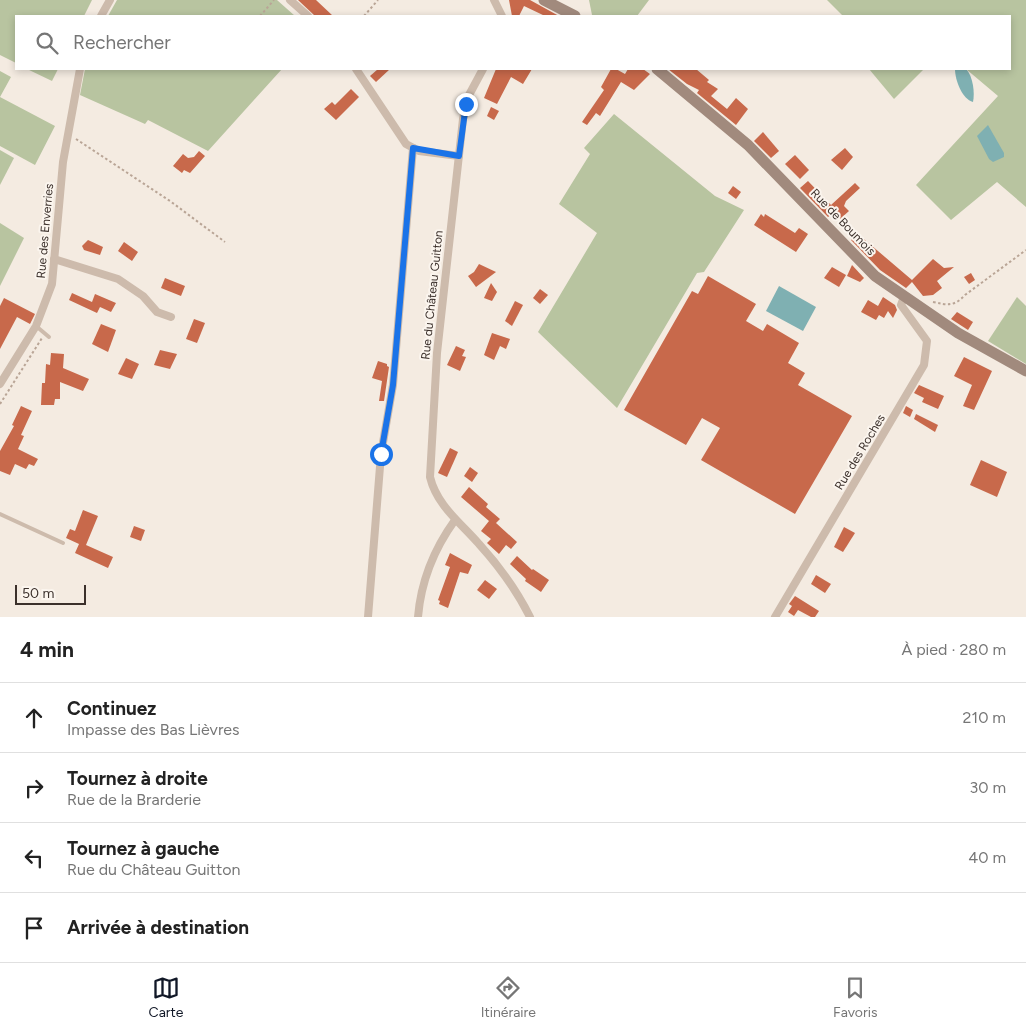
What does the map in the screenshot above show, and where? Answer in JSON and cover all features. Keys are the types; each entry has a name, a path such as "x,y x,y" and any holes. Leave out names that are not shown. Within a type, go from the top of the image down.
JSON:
{"street":[{"path":"102,15 110,0"},
{"path":"290,0 307,15"},
{"path":"494,0 502,15"},
{"path":"544,0 573,15"},
{"name":"Rue des Enverries","path":"0,384 36,326 48,297 54,259 59,192 80,70"},
{"path":"357,70 402,140 413,148 459,156"},
{"name":"Rue du Château Guitton","path":"483,70 466,104 459,156 437,353 430,470 433,490 498,569 530,617"},
{"name":"Rue de Boumois","path":"658,70 748,145 875,276 958,333 1026,371"},
{"path":"368,617 381,454 393,385 413,148"},
{"path":"54,259 118,279 143,296 157,312 171,317"},
{"name":"Rue des Roches","path":"775,617 924,364 927,342 901,305 904,297"},
{"path":"418,617 422,586 441,540 456,520"}],"lane":[{"path":"36,326 49,337"},
{"path":"0,514 63,543"}],"path":[{"path":"261,15 274,0"},
{"path":"365,15 378,0"},
{"path":"68,133 170,201 225,242"},
{"path":"926,300 950,305 958,303 965,295 1026,250"},
{"path":"0,404 45,334"}],"green space":[{"path":"0,0 92,0 84,15 15,15 15,62 0,55"},
{"path":"117,0 277,0 294,15 109,15"},
{"path":"589,0 649,0 638,15 592,15"},
{"path":"827,0 1026,0 1026,207 997,182 951,220 916,185 998,96 967,70 1011,70 1011,15 842,15"},
{"path":"29,70 58,70 52,81"},
{"path":"85,70 281,70 208,151 148,120 145,124 80,95"},
{"path":"870,70 923,70 894,99"},
{"path":"0,71 11,77 0,97"},
{"path":"0,97 55,126 35,165 0,146"},
{"path":"614,114 715,196 744,210 704,272 697,273 617,408 538,332 597,233 559,204 590,154 584,148"},
{"path":"0,150 14,158 0,185"},
{"path":"0,223 24,238 0,286"},
{"path":"1017,297 1026,306 1026,364 988,341"}],"water":[{"path":"955,70 967,70 973,85 973,102 962,93"},
{"path":"988,125 1004,153 1004,157 993,162 989,159 977,136"},
{"path":"779,286 816,307 803,331 766,311"}],"building":[{"path":"298,0 316,0 332,15 314,15"},
{"path":"509,0 530,0 557,15 543,15 524,6 520,15 512,15"},
{"path":"377,70 389,70 376,82 370,76"},
{"path":"496,70 531,70 523,84 511,77 497,104 484,98"},
{"path":"610,70 618,70 625,74 627,70 644,70 650,74 634,90 621,82 600,116 596,113 587,125 582,122 604,90 601,87"},
{"path":"669,70 697,70 709,80 707,82 718,89 711,96 727,109 736,98 748,109 736,125 697,93 699,90 687,84"},
{"path":"351,89 359,97 336,120 324,109 332,102 335,105"},
{"path":"491,107 499,111 494,120 487,116"},
{"path":"763,132 779,151 771,158 754,141"},
{"path":"845,148 853,157 842,170 831,160"},
{"path":"199,151 205,156 190,173 184,170 182,173 173,166 183,154 188,158 194,157"},
{"path":"795,155 809,170 800,179 785,164"},
{"path":"808,181 831,205 855,183 860,188 846,201 844,206 849,211 840,219 834,213 828,217 800,188"},
{"path":"733,186 741,192 736,199 728,193"},
{"path":"761,214 764,217 765,214 795,233 799,228 808,234 796,252 754,225"},
{"path":"858,234 912,280 933,259 944,268 954,267 937,281 942,288 933,295 923,296 912,282 906,288 880,270 851,240"},
{"path":"88,240 103,247 100,255 84,250 82,246"},
{"path":"124,242 138,252 132,261 118,251"},
{"path":"479,264 496,272 476,287 468,276 474,272"},
{"path":"852,265 864,278 860,282 847,276"},
{"path":"832,267 846,275 839,287 824,278"},
{"path":"971,273 975,280 969,284 964,277"},
{"path":"708,276 756,304 746,321 763,331 767,324 799,343 788,363 805,373 798,385 852,416 795,514 701,460 720,428 702,418 686,445 624,410 692,291 698,294"},
{"path":"165,278 185,286 181,296 161,288"},
{"path":"491,283 497,292 492,301 484,298"},
{"path":"540,289 548,295 540,304 533,298"},
{"path":"72,293 92,302 95,294 116,303 111,312 100,307 97,313 69,300"},
{"path":"883,297 895,305 897,310 893,318 888,311 884,318 879,315 876,320 861,312 868,300 878,306"},
{"path":"4,298 35,314 30,324 17,317 0,349 0,306"},
{"path":"515,301 523,305 512,326 505,321"},
{"path":"957,312 973,322 968,330 951,319"},
{"path":"194,319 205,323 197,343 186,339"},
{"path":"101,324 116,330 108,352 92,344"},
{"path":"492,333 510,339 506,349 500,346 494,360 484,355"},
{"path":"456,346 465,350 462,356 466,357 460,371 447,365"},
{"path":"160,350 177,354 170,369 154,365"},
{"path":"51,353 64,354 63,368 89,379 83,391 60,382 60,399 55,399 54,405 41,405 42,383 45,383 46,364 50,365"},
{"path":"964,357 992,371 974,410 963,406 972,385 954,376"},
{"path":"126,358 139,364 132,379 118,374"},
{"path":"378,361 387,364 389,367 384,401 379,401 382,381 372,378"},
{"path":"919,385 944,396 938,409 922,402 924,398 914,393"},
{"path":"21,406 32,411 21,435 24,436 18,449 38,459 34,466 29,464 26,469 15,464 10,475 0,471 0,451 14,426 12,425"},
{"path":"906,406 913,410 910,417 903,413"},
{"path":"916,414 938,425 935,432 914,419"},
{"path":"450,448 458,452 447,477 438,473"},
{"path":"981,460 1007,472 997,497 970,485"},
{"path":"470,467 478,473 472,482 464,476"},
{"path":"469,487 488,504 486,507 500,519 496,523 517,542 511,549 506,545 499,554 487,543 491,539 481,531 489,521 461,497"},
{"path":"83,510 98,516 86,545 113,557 108,568 75,553 79,544 66,538 70,529 75,531"},
{"path":"134,526 145,530 141,541 130,537"},
{"path":"844,527 855,533 843,552 834,547"},
{"path":"450,553 472,565 468,574 460,572 448,608 439,604 440,601 438,600 450,567 445,565"},
{"path":"517,556 532,570 549,580 541,592 525,581 526,579 510,564"},
{"path":"816,575 831,584 825,593 811,584"},
{"path":"485,580 497,589 489,599 477,590"},
{"path":"795,596 819,611 815,617 811,617 798,610 794,616 788,612 792,606 789,604"}],"route":[{"path":"381,454 393,385 413,148 419,151 459,156 466,104"}]}
